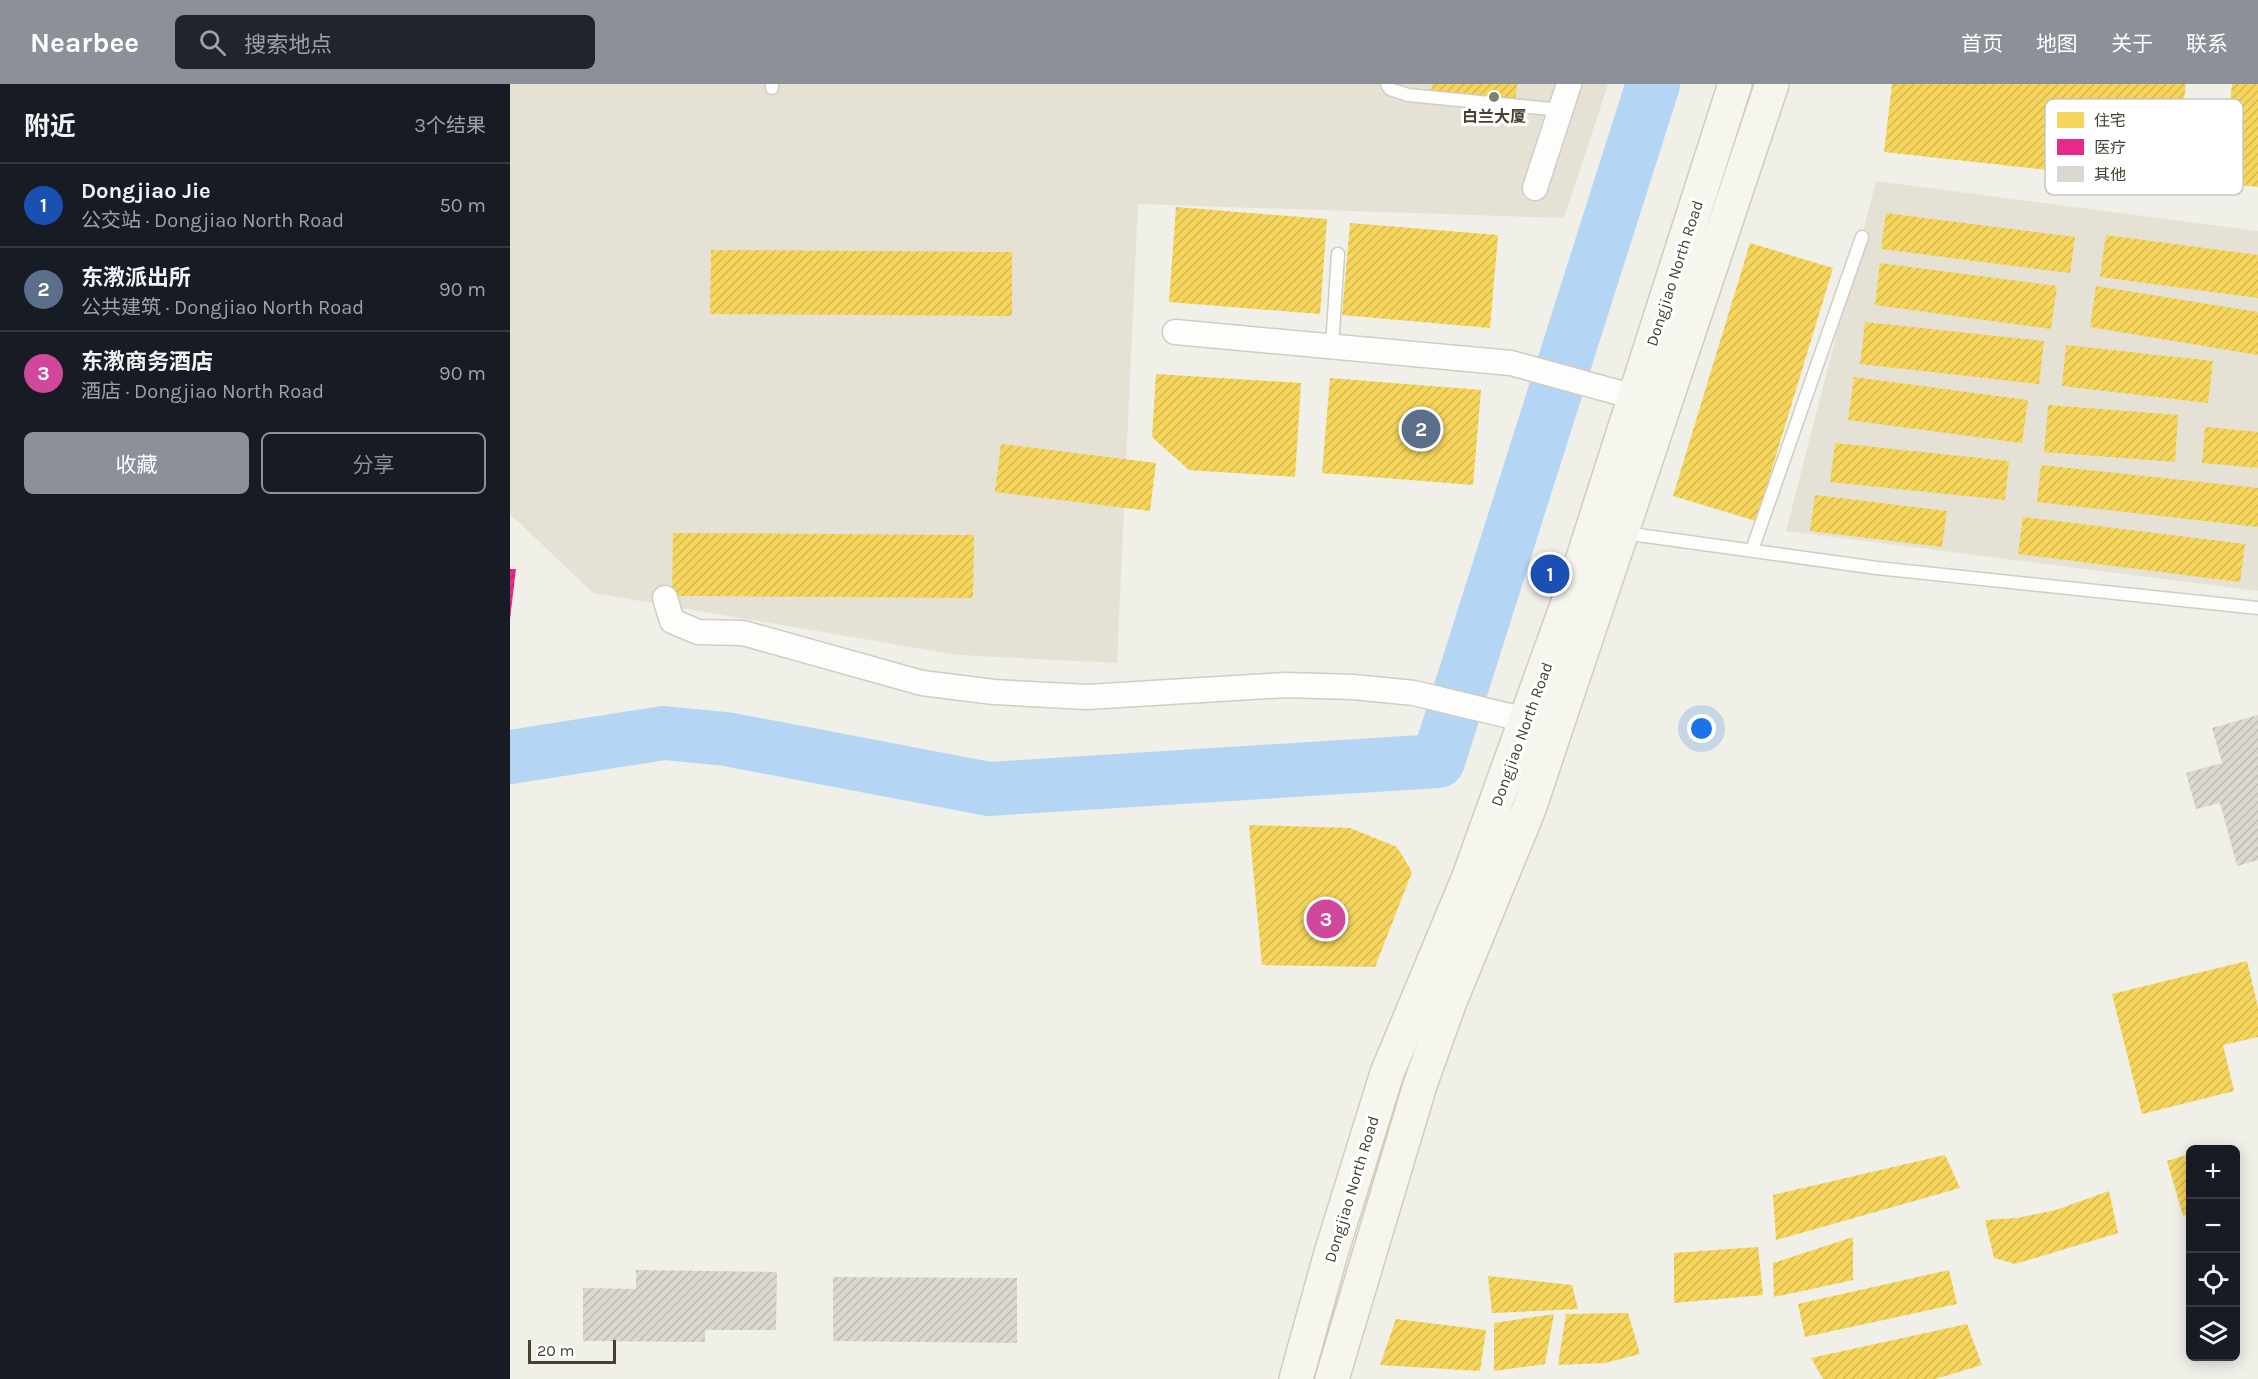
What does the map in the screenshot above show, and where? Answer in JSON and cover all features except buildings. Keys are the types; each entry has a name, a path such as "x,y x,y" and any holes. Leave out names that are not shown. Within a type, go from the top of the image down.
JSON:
{"main road":[{"name":"Dongjiao North Road","path":"1296,1379 1340,1222 1387,1073 1468,879 1575,583 1735,84"},
{"name":"Dongjiao North Road","path":"1332,1379 1420,1085 1449,1004 1529,809 1772,84"}],"street":[{"path":"1535,188 1569,84"},
{"path":"1175,332 1512,363 1589,386 1666,405"},
{"path":"665,598 672,621 698,632 743,633 922,682 994,692 1087,697 1285,686 1353,687 1414,693 1526,720"}],"lane":[{"path":"1387,84 1390,89 1408,96 1561,110"},
{"path":"1752,550 1862,237"},
{"path":"1332,347 1338,254"},
{"path":"1623,533 1877,568 2258,608"}],"shaded area":[{"path":"510,84 1608,84 1564,218 1138,204 1117,663 959,655 593,593 510,514"},
{"path":"1876,181 2258,231 2258,591 1786,531"}],"waterway":[{"path":"510,757 664,733 726,739 989,789 1438,761 1653,84"}],"place":[{"name":"白兰大厦","path":"1494,97"},
{"name":"东漖派出所","path":"1421,429"},
{"name":"Dongjiao Jie","path":"1550,574"},
{"name":"东漖商务酒店","path":"1326,919"}]}
